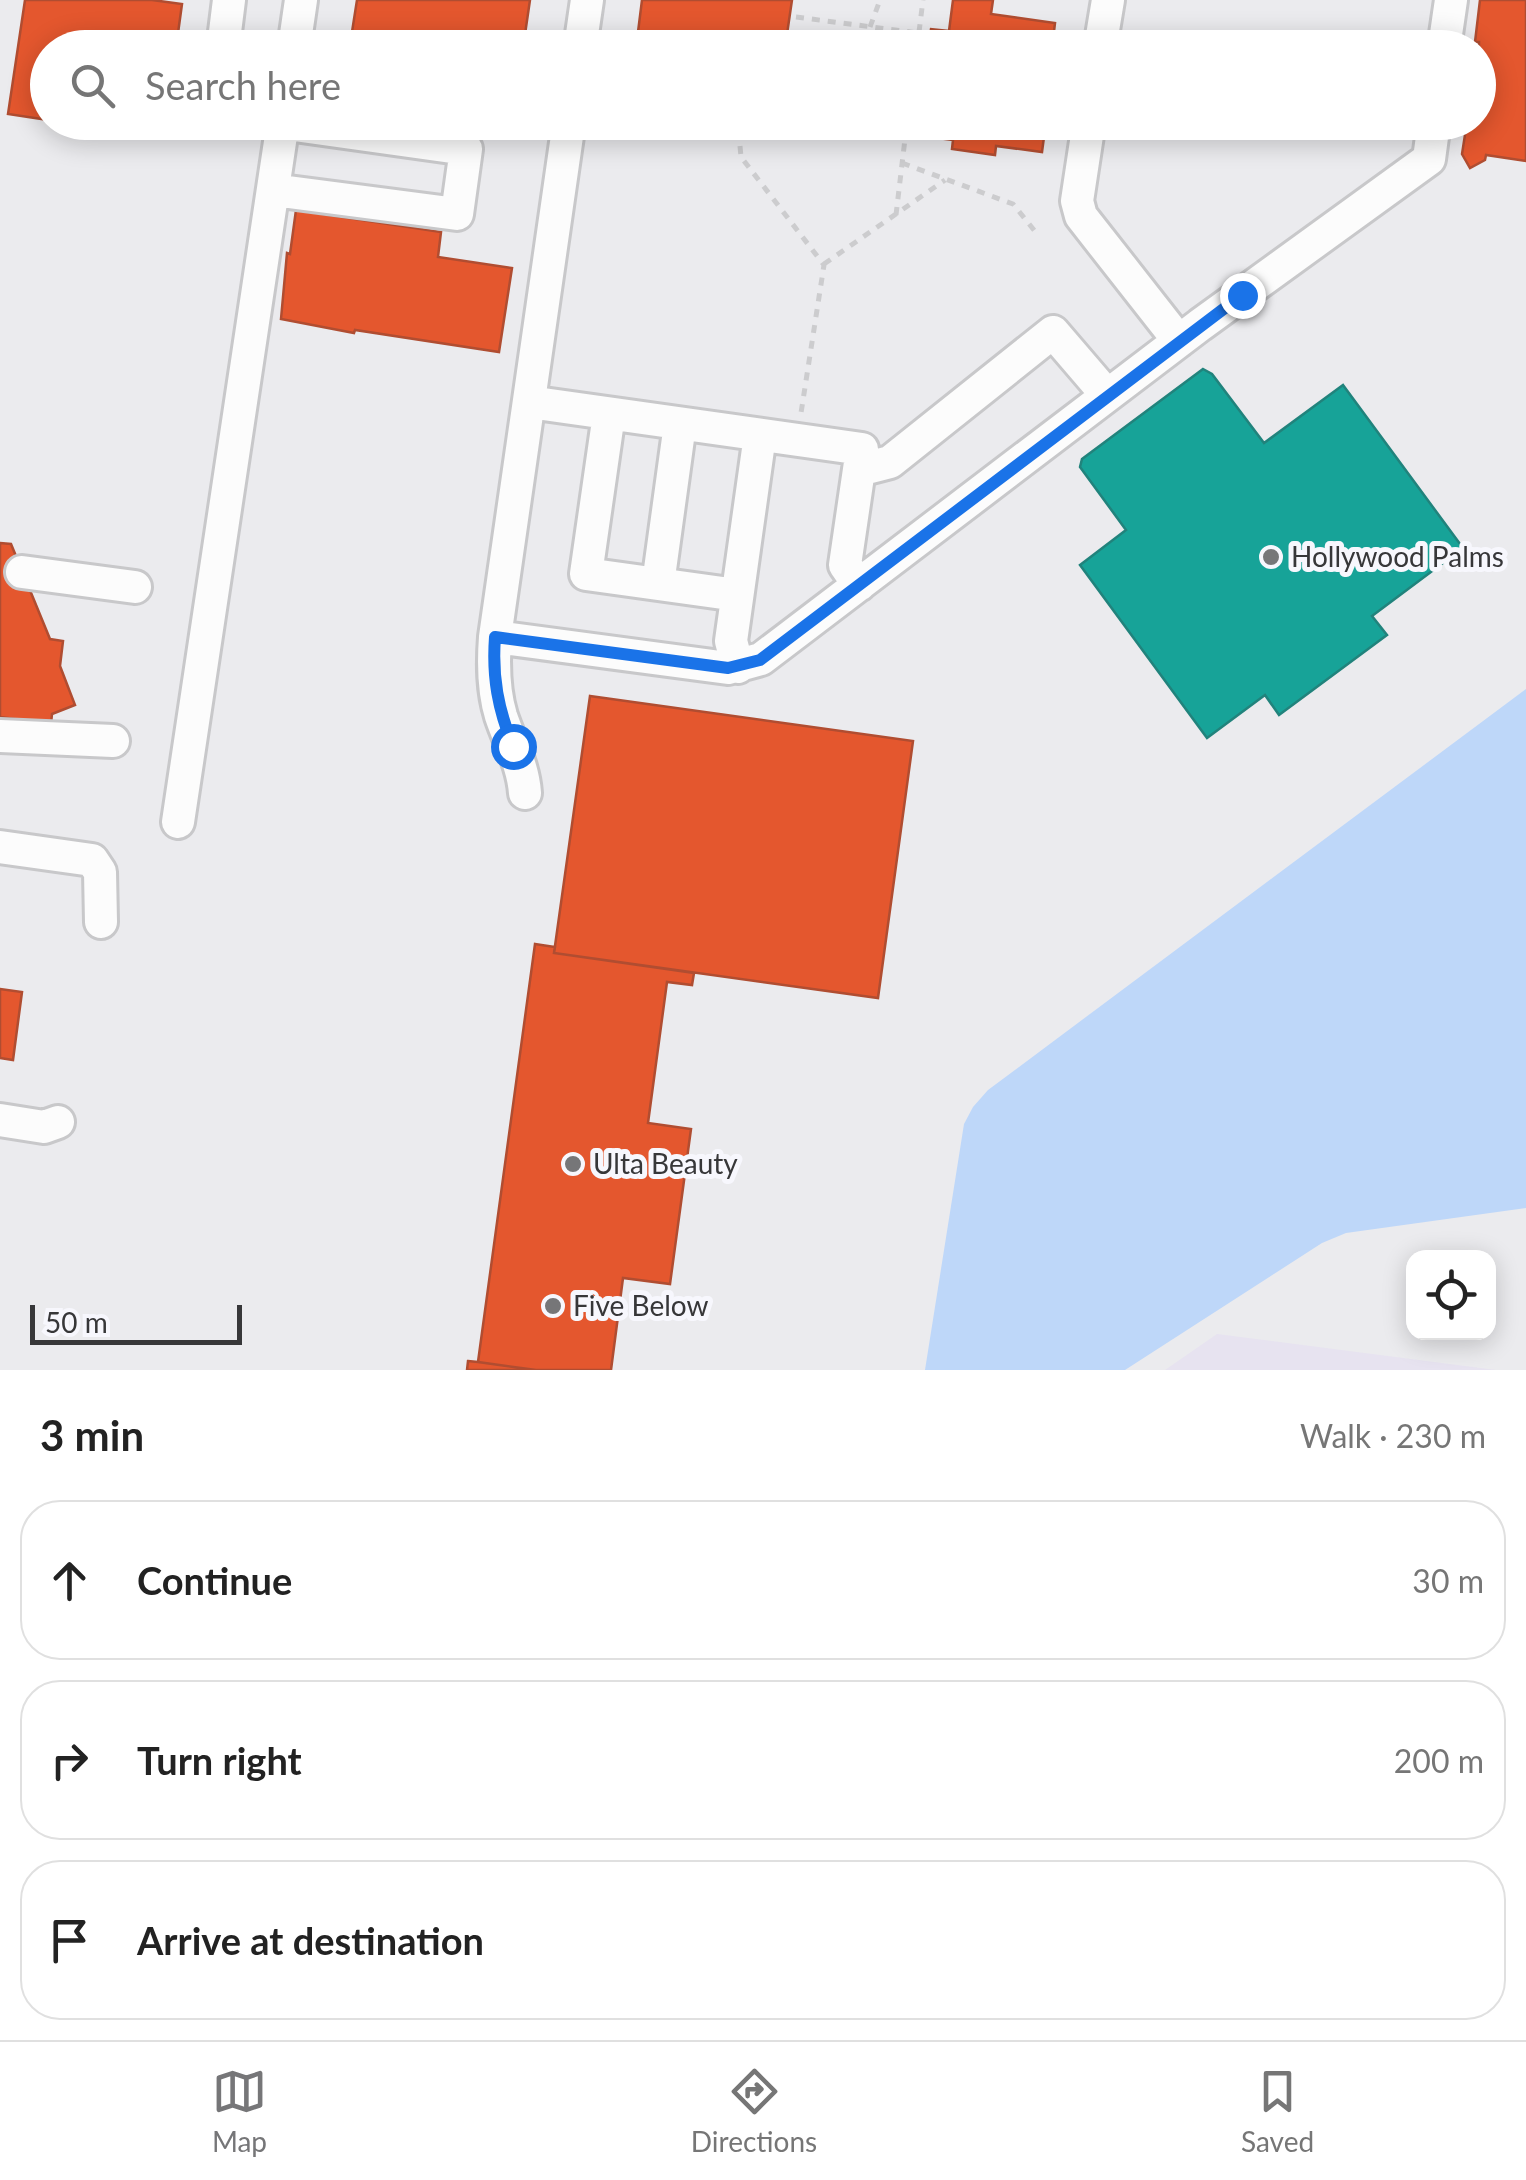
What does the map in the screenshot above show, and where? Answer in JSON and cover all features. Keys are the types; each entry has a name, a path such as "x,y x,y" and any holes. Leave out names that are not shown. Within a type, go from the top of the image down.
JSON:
{"lane":[{"path":"226,30 230,0"},
{"path":"297,30 301,0"},
{"path":"583,30 587,0"},
{"path":"1103,30 1108,0"},
{"path":"1447,30 1451,0"},
{"path":"178,822 279,140"},
{"path":"272,190 457,214 466,149 402,140"},
{"path":"525,793 523,771 501,715 492,673 566,140"},
{"path":"1086,140 1078,201 1081,216 1179,341"},
{"path":"495,637 728,668 760,660 1179,341 1429,159 1432,140"},
{"path":"859,470 890,462 1053,332 1108,395"},
{"path":"528,402 862,449 845,565 858,585"},
{"path":"609,414 586,574 737,595"},
{"path":"658,584 680,424"},
{"path":"738,666 731,641 760,435"},
{"path":"22,572 135,587"},
{"path":"0,736 113,741"},
{"path":"0,847 92,860 100,872 101,922"},
{"path":"0,1120 44,1127 58,1122"}],"path":[{"path":"870,27 880,0"},
{"path":"919,30 923,0"},
{"path":"796,16 891,30"},
{"path":"896,215 905,140"},
{"path":"740,146 741,157 824,264 800,426"},
{"path":"902,163 1014,204 1038,235"},
{"path":"824,264 945,180"}],"shaded area":[{"path":"1217,1334 1496,1370 1165,1370"}],"water":[{"path":"1526,689 1526,1208 1346,1233 1322,1243 1125,1370 925,1370 964,1124 988,1090"}],"building: Shops":[{"path":"25,0 152,0 182,4 178,30 30,30 30,117 8,114"},
{"path":"357,0 530,0 526,30 352,30"},
{"path":"642,0 792,0 788,30 638,30"},
{"path":"953,0 993,0 991,14 1055,23 1054,30 949,30"},
{"path":"1480,0 1526,0 1526,161 1486,155 1485,160 1470,168 1462,154 1464,140 1496,140 1496,30 1476,30"},
{"path":"953,140 1044,140 1042,152 996,146 995,155 952,149"},
{"path":"296,210 441,232 438,257 512,268 499,352 281,319 287,253 290,254"},
{"path":"0,543 11,544 50,639 63,641 60,666 75,705 52,714 51,724 0,717"},
{"path":"590,696 913,741 878,998 554,953"},
{"path":"535,944 555,947 554,953 694,973 692,985 667,982 648,1123 691,1129 670,1284 623,1278 611,1370 536,1370 478,1362"},
{"path":"0,989 22,992 13,1060 0,1058"},
{"path":"468,1361 478,1362 536,1370 467,1370"}],"building: Public":[{"name":"Hollywood Palms","path":"1203,369 1212,374 1264,443 1343,385 1463,548 1372,616 1387,635 1279,715 1265,695 1207,738 1080,565 1126,530 1080,467 1082,459"}],"place":[{"name":"Hollywood Palms","path":"1271,557"},
{"name":"Ulta Beauty","path":"573,1164"},
{"name":"Five Below","path":"553,1306"}],"route":[{"path":"513,746 492,673 495,637 728,668 760,660 1242,295"}]}
